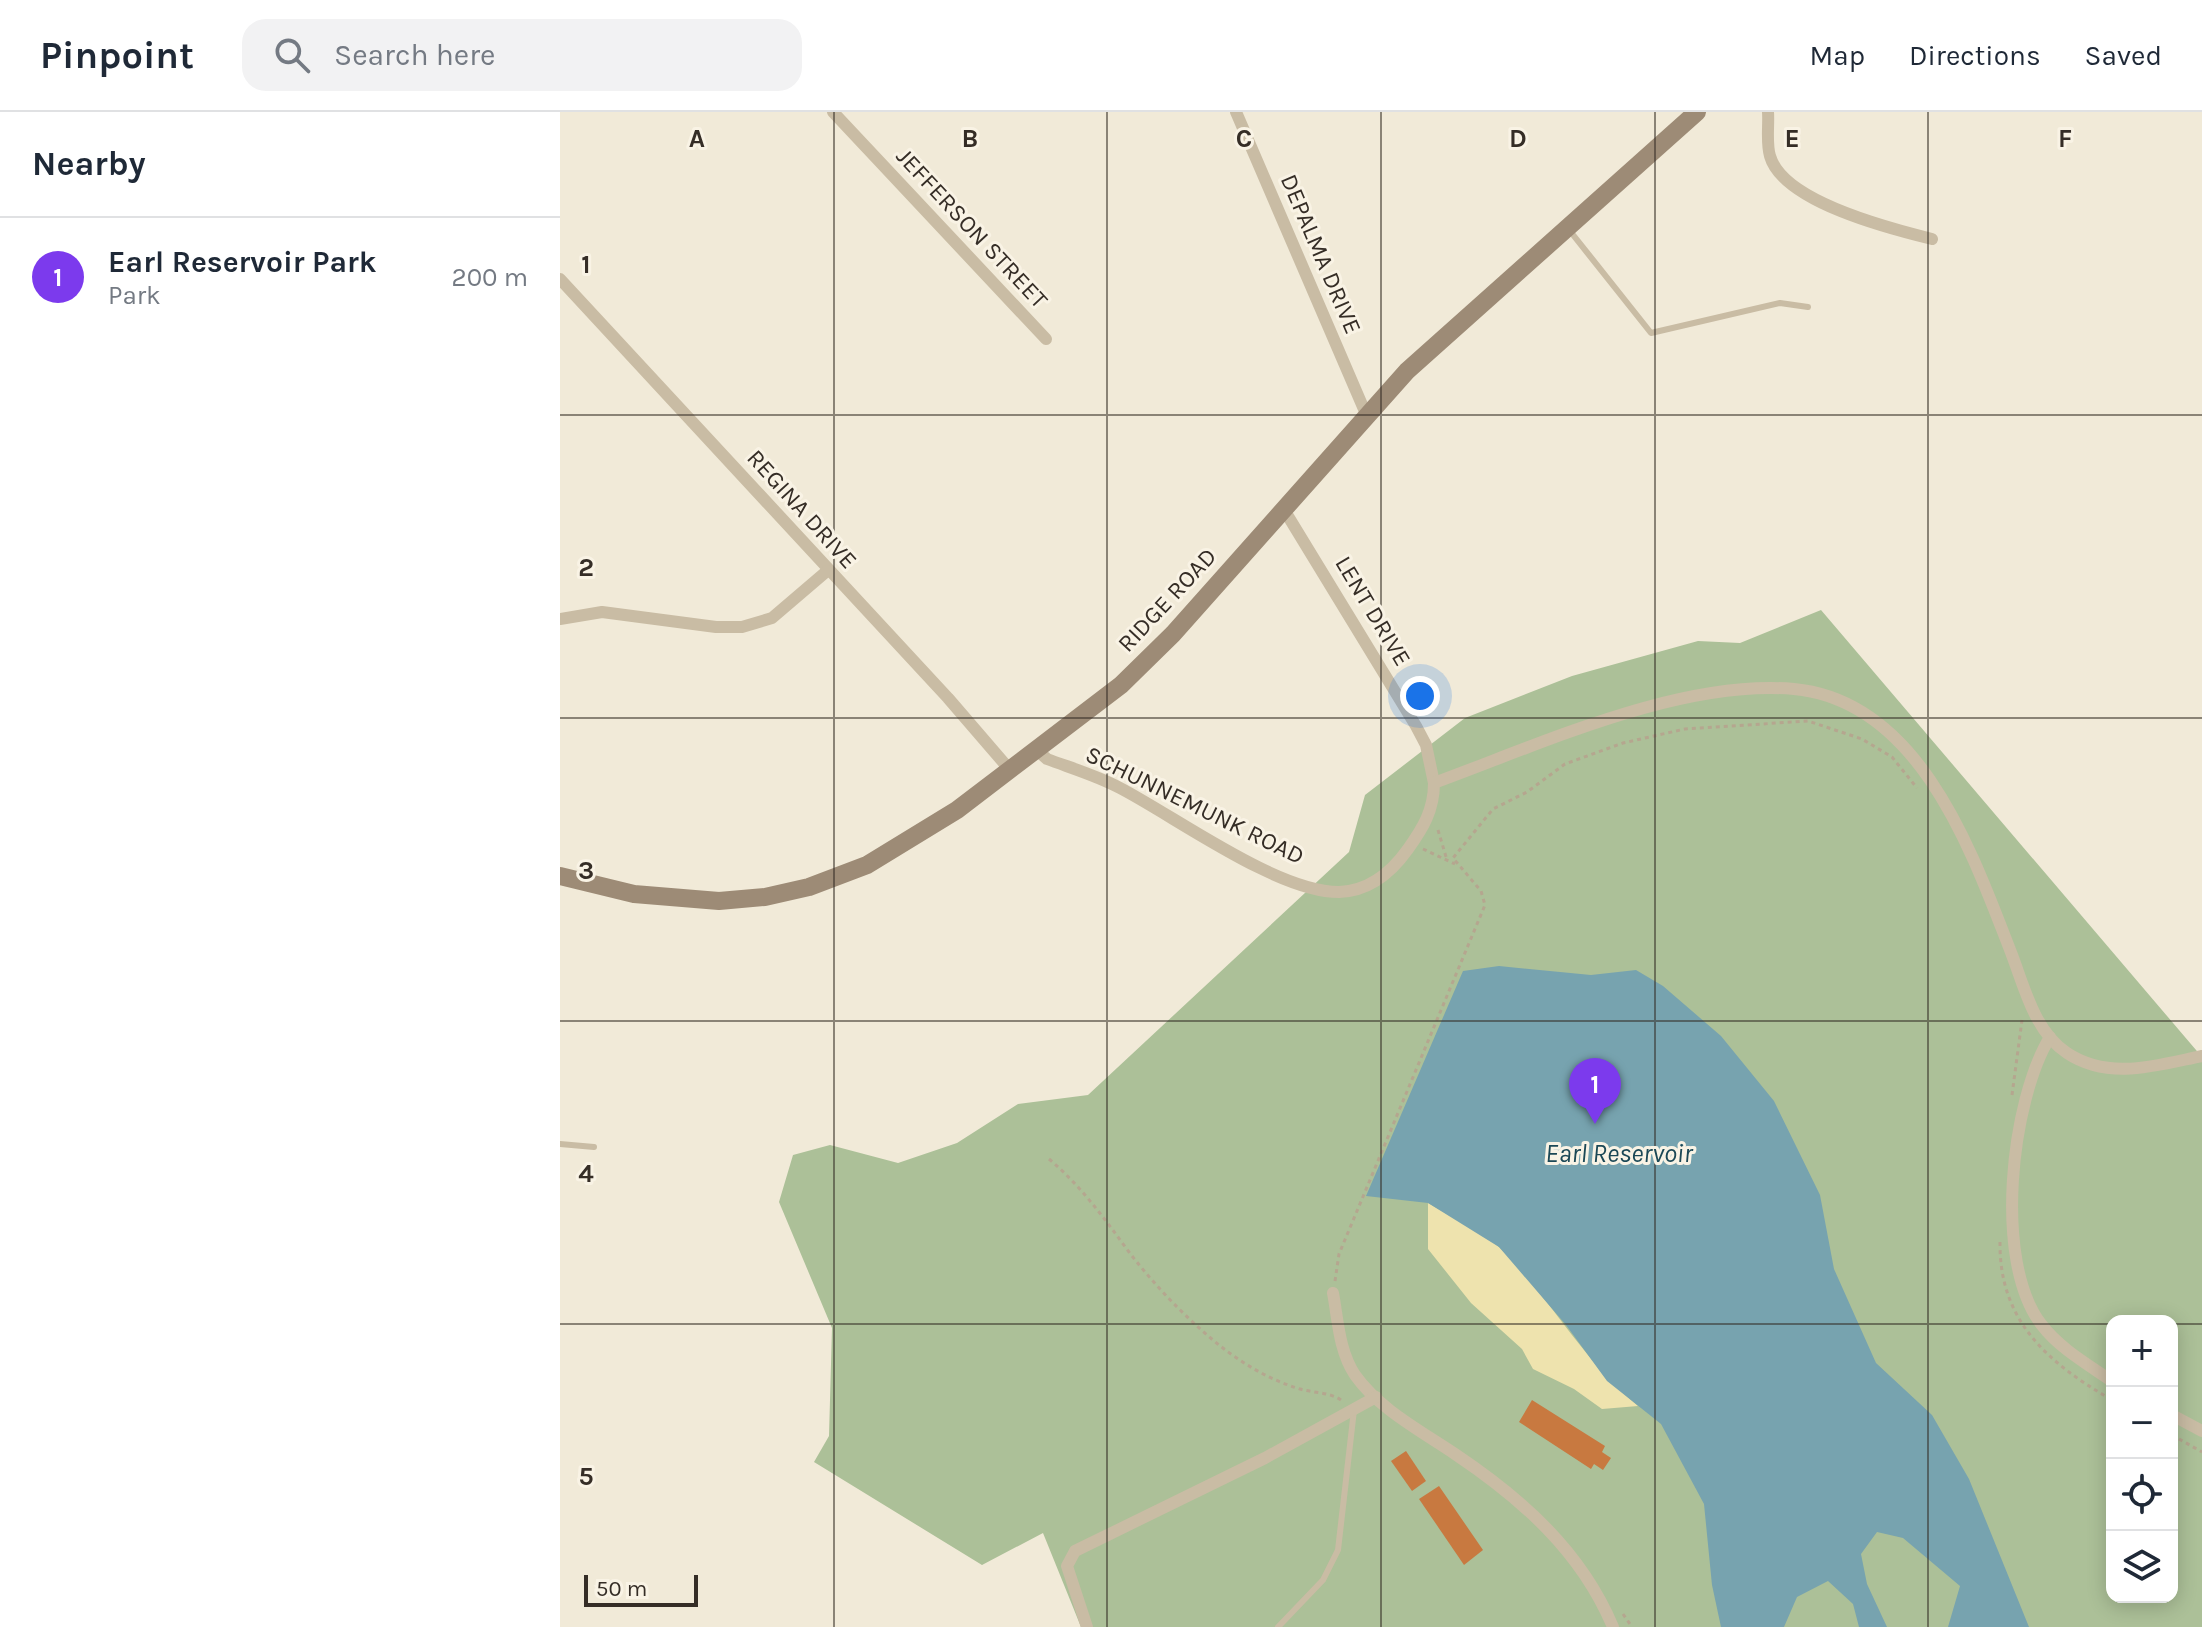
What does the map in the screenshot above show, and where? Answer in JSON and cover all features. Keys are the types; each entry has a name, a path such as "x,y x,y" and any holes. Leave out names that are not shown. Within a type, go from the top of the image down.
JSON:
{"street":[{"name":"JEFFERSON STREET","path":"833,112 1046,339"},
{"name":"DEPALMA DRIVE","path":"1236,112 1366,414"},
{"name":"RIDGE ROAD","path":"560,876 634,894 719,901 765,897 809,887 867,865 957,810 1121,685 1173,634 1407,371 1697,112"},
{"path":"1768,112 1770,157 1781,173 1813,198 1842,212 1932,239"},
{"name":"REGINA DRIVE","path":"560,279 827,571 948,698 1010,770"},
{"name":"LENT DRIVE","path":"1283,508 1416,726 1426,745 1434,783"},
{"path":"560,619 602,612 716,627 742,627 772,618 827,571"},
{"path":"1434,783 1607,719 1667,704 1732,691 1794,689 1826,695 1872,718 1912,756 1940,795 1962,832 2034,1013 2050,1037 2067,1053 2116,1070 2145,1068 2202,1056"},
{"name":"SCHUNNEMUNK ROAD","path":"1038,751 1047,759 1118,786 1253,863 1290,880 1335,892 1355,890 1394,869 1412,844 1431,808 1434,783"},
{"path":"2050,1037 2029,1085 2021,1124 2013,1183 2011,1247 2020,1285 2040,1323 2078,1359 2106,1377"},
{"path":"1333,1293 1343,1352 1355,1375 1376,1397 1521,1501 1578,1564 1613,1627"},
{"path":"1087,1627 1067,1566 1075,1551 1265,1458 1376,1397"},
{"path":"2178,1418 2202,1431"}],"lane":[{"path":"1568,228 1651,333 1780,303 1808,307"},
{"path":"560,1144 594,1147"},
{"path":"1278,1627 1323,1580 1338,1550 1354,1410"}],"path":[{"path":"1455,864 1453,858 1493,809 1527,792 1565,764 1623,743 1685,729 1808,721 1862,739 1892,757 1922,795"},
{"path":"1431,808 1447,860"},
{"path":"1333,1293 1339,1254 1485,905 1481,891 1455,864 1412,844"},
{"path":"2010,1107 2023,1023 2020,1014"},
{"path":"1049,1159 1075,1181 1131,1254 1179,1309 1218,1344 1250,1368 1299,1389 1334,1396 1354,1410"},
{"path":"2000,1240 2007,1299 2022,1328 2059,1364 2106,1396"},
{"path":"2178,1438 2202,1452"}],"green space":[{"path":"1821,610 2202,1057 2202,1627 1081,1627 1043,1533 982,1565 814,1462 829,1436 832,1328 779,1202 793,1155 830,1145 898,1163 957,1143 1018,1104 1088,1095 1349,852 1365,795 1465,718 1572,676 1698,641 1740,643"}],"sand":[{"path":"1428,1203 1476,1230 1501,1249 1601,1370 1638,1406 1602,1409 1574,1389 1533,1369 1522,1349 1471,1303 1428,1249"}],"water":[{"name":"Earl Reservoir","path":"1499,966 1591,975 1636,970 1663,986 1721,1036 1774,1101 1820,1195 1834,1269 1876,1363 1932,1415 1969,1479 2029,1627 1948,1627 1960,1586 1903,1538 1877,1532 1861,1554 1867,1584 1887,1627 1859,1627 1853,1604 1828,1581 1797,1597 1784,1627 1721,1627 1712,1585 1704,1504 1661,1424 1607,1381 1566,1325 1499,1247 1428,1203 1366,1196 1463,971"}],"building":[{"path":"1532,1400 1605,1446 1602,1452 1611,1458 1603,1470 1594,1464 1591,1469 1519,1422"},
{"path":"1406,1451 1426,1481 1412,1491 1391,1461"},
{"path":"1439,1486 1483,1550 1464,1565 1419,1499"}],"place":[{"name":"Earl Reservoir Park","path":"1595,1124"}]}
